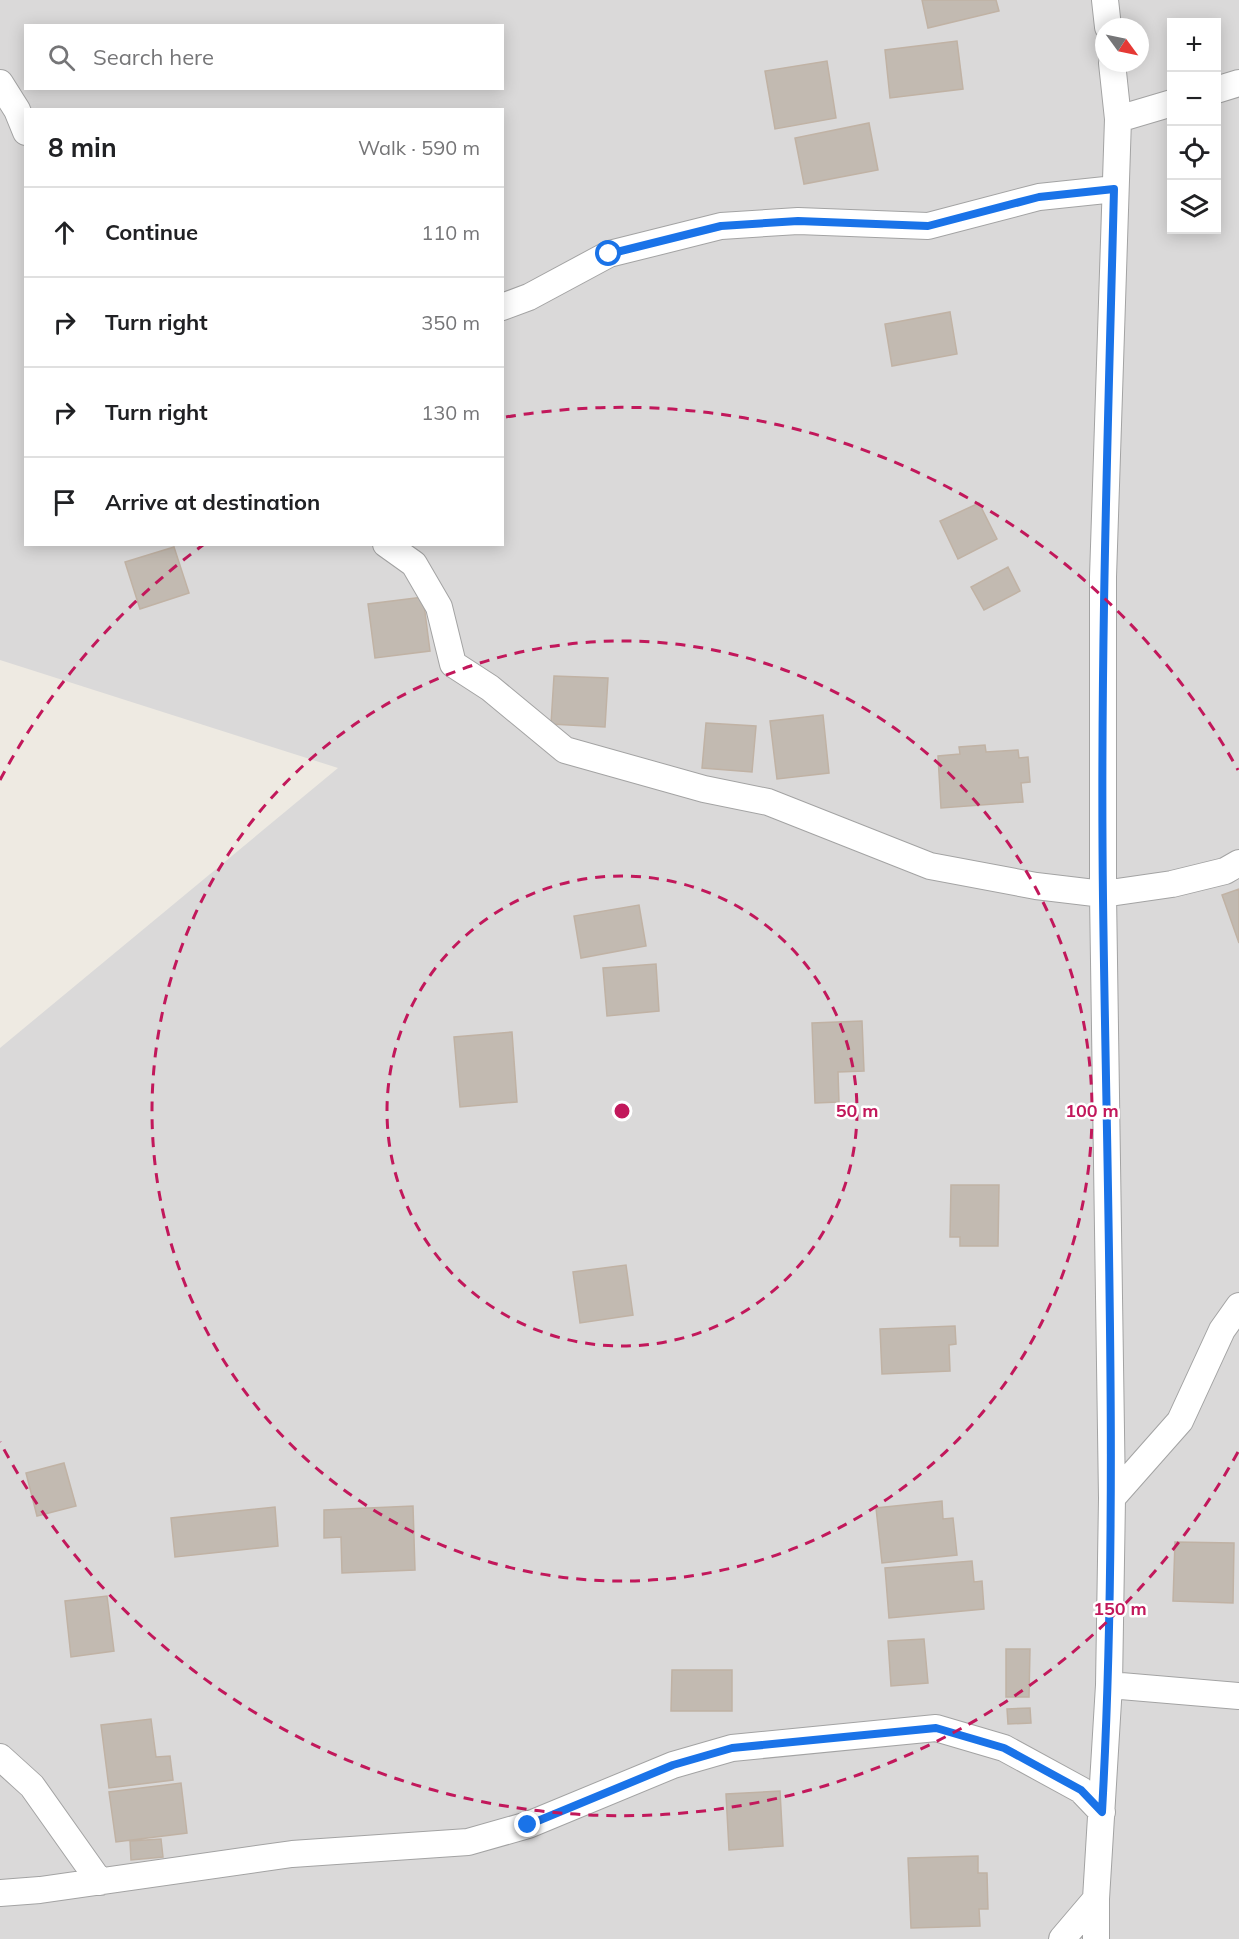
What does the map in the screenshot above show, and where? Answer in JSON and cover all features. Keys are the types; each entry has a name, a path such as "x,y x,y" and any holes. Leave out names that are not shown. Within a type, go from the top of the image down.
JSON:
{"street":[{"path":"1106,0 1107,18"},
{"path":"1096,1939 1096,1899 1109,1685 1112,1498 1103,894 1103,577 1118,119 1113,72"},
{"path":"0,83 17,110 24,127"},
{"path":"1221,88 1239,83"},
{"path":"1118,119 1167,104"},
{"path":"504,306 529,297 609,254 721,226 798,221 928,226 1039,197 1114,189"},
{"path":"389,546 414,564 439,607 453,664 490,688 565,750 704,789 768,802 930,866 1036,886 1103,894 1172,884 1225,871 1239,862"},
{"path":"1112,1498 1180,1421 1222,1330 1239,1306"},
{"path":"1109,1685 1239,1696"},
{"path":"0,1893 100,1882 292,1854 468,1842 528,1825 673,1765 732,1748 936,1728 1004,1748 1081,1790 1102,1812"},
{"path":"0,1757 32,1786 100,1882"},
{"path":"1062,1939 1096,1899"}],"shaded area":[{"path":"0,0 1239,0 1239,1939 0,1939 0,1048 338,768 0,660"}],"building":[{"path":"922,0 996,0 999,11 928,28"},
{"path":"957,41 963,89 890,98 885,50"},
{"path":"827,61 836,118 775,129 765,71"},
{"path":"869,123 878,170 804,184 795,138"},
{"path":"950,312 957,354 892,366 885,324"},
{"path":"979,503 997,539 958,559 940,521"},
{"path":"174,547 189,593 140,609 125,562"},
{"path":"1008,567 1020,591 984,610 971,587"},
{"path":"423,597 430,651 375,658 368,604"},
{"path":"554,676 608,678 605,727 551,724"},
{"path":"823,715 829,773 777,779 770,721"},
{"path":"706,723 756,726 752,772 702,768"},
{"path":"985,745 986,752 1018,750 1019,758 1028,757 1030,782 1021,783 1023,802 941,808 938,756 960,754 959,747"},
{"path":"1239,889 1239,943 1222,895"},
{"path":"639,905 646,946 581,958 574,916"},
{"path":"656,964 659,1011 607,1016 603,968"},
{"path":"862,1021 864,1071 838,1072 839,1102 815,1103 812,1023"},
{"path":"512,1032 517,1102 460,1107 454,1037"},
{"path":"951,1185 999,1185 998,1246 960,1246 960,1237 950,1237"},
{"path":"626,1265 633,1315 580,1323 573,1272"},
{"path":"955,1326 956,1344 949,1345 950,1371 882,1374 880,1329"},
{"path":"64,1463 76,1506 37,1516 26,1473"},
{"path":"942,1501 943,1519 953,1518 957,1555 882,1563 876,1508"},
{"path":"413,1506 415,1570 342,1573 341,1537 324,1538 324,1510"},
{"path":"275,1507 278,1546 175,1557 171,1518"},
{"path":"1175,1542 1234,1543 1233,1603 1173,1601"},
{"path":"972,1561 974,1582 982,1581 984,1609 889,1618 885,1568"},
{"path":"107,1596 114,1651 71,1657 65,1601"},
{"path":"924,1639 928,1683 891,1686 888,1641"},
{"path":"1006,1649 1030,1649 1029,1697 1006,1697"},
{"path":"672,1670 732,1670 732,1711 671,1711"},
{"path":"1030,1708 1031,1723 1008,1724 1007,1709"},
{"path":"151,1719 156,1757 170,1756 173,1780 109,1788 101,1725"},
{"path":"181,1783 187,1833 116,1842 109,1792"},
{"path":"780,1791 783,1846 729,1850 726,1794"},
{"path":"161,1839 163,1857 131,1860 130,1841"},
{"path":"978,1856 978,1873 987,1873 988,1909 979,1909 980,1926 911,1928 908,1858"}],"route":[{"path":"528,1825 588,1798 673,1765 732,1748 861,1733 936,1728 1004,1748 1081,1790 1102,1812 1109,1685 1112,1498 1103,894 1103,577 1114,189 1039,197 928,226 798,221 721,226 609,254"}]}
